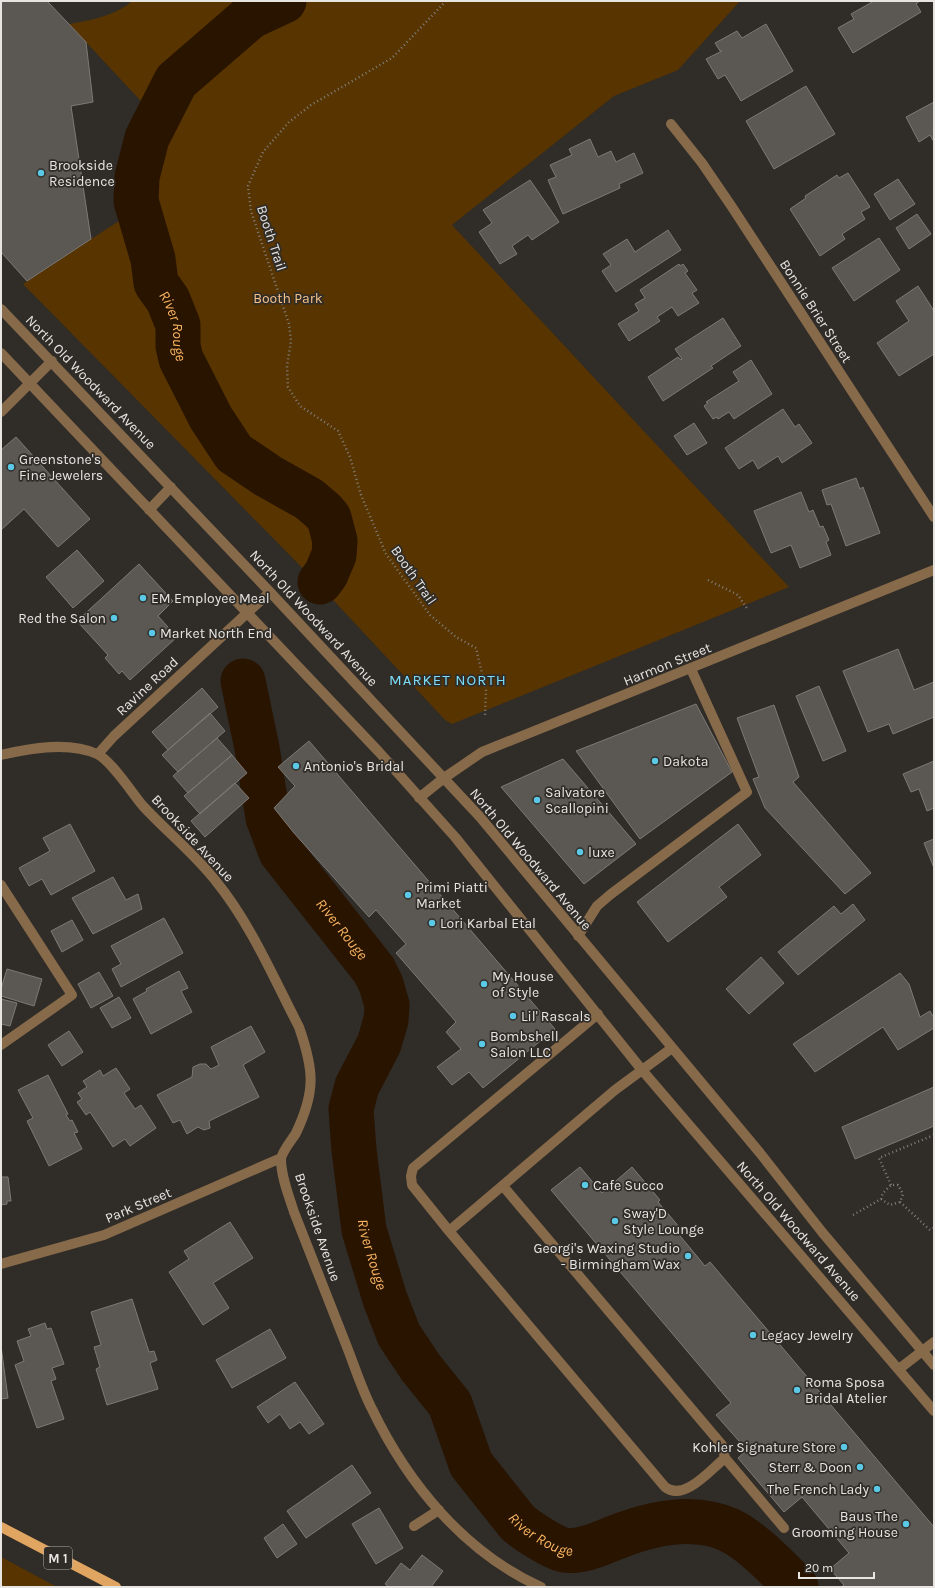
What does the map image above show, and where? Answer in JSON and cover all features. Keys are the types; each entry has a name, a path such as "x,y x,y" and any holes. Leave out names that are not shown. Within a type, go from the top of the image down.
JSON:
{"main road":[{"name":"M 1","path":"1,1527 116,1587"}],"street":[{"name":"Bonnie Brier Street","path":"671,124 702,163 728,201 934,517"},
{"name":"North Old Woodward Avenue","path":"1,309 171,487 480,817 760,1153 822,1232 934,1365"},
{"name":"North Old Woodward Avenue","path":"1,353 149,510 248,612 419,798 454,838 642,1070 934,1411"},
{"path":"1,412 52,361"},
{"path":"149,510 171,487"},
{"name":"Harmon Street","path":"419,798 444,778 482,752 692,669 934,570"},
{"name":"Ravine Road","path":"98,754 114,736 270,592"},
{"path":"578,936 598,906 611,894 747,792 692,669"},
{"name":"Brookside Avenue","path":"1,755 20,750 46,748 75,748 98,754 113,768 145,807 210,874 228,896 250,932 299,1027 310,1063 311,1088 304,1114 281,1158 285,1182 294,1212 372,1409 395,1451 439,1510 469,1541 490,1558 506,1570 541,1587"},
{"path":"1,885 72,995 1,1045"},
{"path":"598,1014 413,1168 411,1176 412,1185 665,1487 670,1491 678,1492 686,1490 724,1458"},
{"path":"449,1231 609,1095 672,1048"},
{"name":"Park Street","path":"1,1264 104,1235 281,1158"},
{"path":"503,1186 722,1445 724,1458 784,1528"},
{"path":"899,1369 934,1342"},
{"path":"414,1526 439,1510"}],"path":[{"name":"Booth Trail","path":"446,1 392,58 311,104 289,122 263,152 248,186 251,211 289,324 291,341 287,366 288,387 300,406 338,431 350,457 361,496 386,554 430,615 456,637 476,648 486,690 485,715"},
{"path":"708,580 738,595 748,610"},
{"path":"890,1185 879,1158 934,1135"},
{"path":"853,1215 881,1199 883,1193 890,1185 898,1185 903,1194 900,1202"},
{"path":"881,1199 890,1205 900,1202"},
{"path":"900,1202 930,1230 934,1228"}],"green space":[{"name":"Booth Park","path":"132,1 740,1 678,70 614,96 452,225 789,587 452,724 445,720 322,588 23,284 128,215 125,191 153,114 69,24 110,14"},
{"path":"1,1557 57,1587 1,1587"}],"building":[{"name":"Brookside Residence","path":"1,1 47,1 86,42 93,102 71,106 91,239 27,281 1,252"},
{"path":"874,1 920,1 916,4 921,12 853,53 838,28 854,19 851,14"},
{"path":"766,24 793,71 741,101 725,75 718,79 706,59 722,51 720,51 715,43 737,31 742,38"},
{"path":"806,86 835,134 774,169 746,121"},
{"path":"934,102 934,142 930,135 919,142 906,117"},
{"path":"590,139 598,157 611,151 616,162 634,153 643,173 619,184 620,188 563,214 548,180 556,177 550,165 572,155 569,149"},
{"path":"848,173 870,207 861,212 865,219 842,234 845,239 820,256 790,209 806,198 805,196 837,175 839,178"},
{"path":"898,179 915,204 890,220 874,194"},
{"path":"530,180 559,222 532,240 528,235 512,246 517,254 500,264 479,232 492,223 483,210"},
{"path":"917,214 931,234 909,249 896,228"},
{"path":"668,230 681,250 616,292 602,271 611,265 603,254 627,239 635,252"},
{"path":"879,238 900,270 854,301 832,268"},
{"path":"679,264 680,266 683,264 688,271 685,273 697,290 692,293 699,303 678,316 672,307 657,317 660,321 629,341 618,324 639,311 635,304 645,298 640,290"},
{"path":"918,286 934,311 934,354 899,376 877,343 909,321 896,301"},
{"path":"723,318 741,346 711,366 713,368 663,401 648,377 678,357 681,360 682,359 675,349"},
{"path":"751,360 772,394 734,419 729,412 718,419 717,417 713,419 704,406 708,403 706,402 739,381 733,372"},
{"path":"783,409 795,427 799,424 812,443 782,463 778,456 758,469 753,460 739,469 725,448"},
{"path":"694,423 707,443 687,455 674,436"},
{"path":"16,437 90,519 58,547 24,509 1,530 1,450"},
{"path":"856,478 860,489 863,487 880,533 846,546 831,504 827,505 822,490"},
{"path":"801,492 809,512 813,510 820,527 823,526 829,540 826,542 831,555 800,568 791,545 771,553 754,511"},
{"path":"77,550 104,581 73,608 46,577"},
{"path":"139,564 173,601 158,616 177,637 130,680 122,671 119,674 105,658 108,655 77,621"},
{"path":"898,649 914,690 934,682 934,717 893,734 889,724 868,732 843,671"},
{"path":"819,686 846,751 823,761 796,696"},
{"path":"202,688 218,707 168,750 152,732"},
{"name":"Dakota","path":"696,704 732,772 640,839 576,751"},
{"path":"774,705 799,777 793,782 871,873 845,894 765,808 753,779 759,777 737,718"},
{"path":"210,713 225,731 178,772 162,755"},
{"path":"217,738 232,755 188,793 173,776"},
{"path":"309,741 555,1029 483,1088 469,1072 452,1085 437,1067 461,1049 446,1032 456,1022 396,953 406,944 376,910 369,917 294,833 274,808 295,786 278,767"},
{"path":"232,755 247,773 200,814 184,796"},
{"path":"563,759 636,844 584,884 501,787"},
{"path":"934,761 934,808 927,811 919,789 911,792 903,774"},
{"path":"235,783 249,798 205,837 191,821"},
{"path":"70,824 95,871 51,895 42,879 29,886 19,868 50,851 43,838"},
{"path":"738,824 761,855 719,887 727,897 668,942 637,902"},
{"path":"934,839 934,868 924,843"},
{"path":"113,877 126,900 138,894 142,909 93,934 72,898"},
{"path":"853,904 865,920 798,975 778,952 834,906 841,914"},
{"path":"164,918 183,953 121,987 112,969 121,964 111,946"},
{"path":"72,920 83,940 62,952 51,931"},
{"path":"761,957 784,983 749,1014 726,989"},
{"path":"7,969 42,979 34,1006 1,996 1,989"},
{"path":"179,971 188,988 181,991 192,1012 151,1034 133,999 147,991 146,989"},
{"path":"99,972 113,996 91,1008 78,984"},
{"path":"900,973 909,984 920,1017 930,1011 934,1018 934,1028 898,1050 883,1027 815,1072 793,1044"},
{"path":"119,997 131,1018 112,1028 100,1008"},
{"path":"1,999 17,1003 10,1026 1,1024"},
{"path":"251,1026 265,1052 243,1065 259,1097 209,1121 210,1128 204,1130 198,1127 187,1134 180,1120 173,1123 157,1095 192,1077 193,1067 200,1064 206,1064 211,1069 219,1065 211,1047"},
{"path":"69,1031 83,1052 62,1066 48,1045"},
{"path":"116,1068 130,1089 124,1093 135,1109 141,1105 156,1128 130,1146 125,1139 113,1147 90,1112 86,1115 77,1102 82,1099 78,1093 87,1087 83,1081 100,1070 103,1076"},
{"path":"48,1075 68,1114 66,1115 70,1121 72,1120 78,1132 74,1133 82,1149 49,1166 27,1121 33,1118 18,1090"},
{"path":"934,1087 934,1126 855,1159 842,1127"},
{"path":"580,1167 602,1193 632,1167 660,1200 658,1202 680,1228 676,1231 705,1266 710,1262 934,1527 934,1587 841,1587 844,1585 830,1569 849,1553 802,1497 784,1512 738,1458 747,1450 716,1415 731,1403 551,1190"},
{"path":"1,1177 8,1177 11,1201 7,1201 7,1204 1,1205"},
{"path":"230,1222 253,1258 213,1283 229,1308 203,1325 169,1272 189,1259 184,1251"},
{"path":"132,1299 149,1352 154,1351 157,1360 150,1363 158,1389 107,1405 96,1369 100,1367 94,1347 101,1345 91,1312"},
{"path":"45,1323 47,1329 51,1328 64,1364 52,1368 56,1379 51,1381 64,1419 37,1428 15,1365 24,1361 17,1341 31,1336 28,1329"},
{"path":"270,1329 286,1358 232,1388 216,1360"},
{"path":"1,1346 8,1398 1,1399"},
{"path":"295,1382 324,1424 309,1434 300,1422 290,1429 280,1414 268,1423 257,1407"},
{"path":"352,1465 371,1493 306,1538 287,1511"},
{"path":"379,1508 403,1548 376,1564 352,1524"},
{"path":"283,1524 297,1544 277,1558 264,1538"},
{"path":"422,1555 443,1571 431,1587 389,1587 385,1584 401,1563 410,1570"}],"waterway":[{"name":"River Rouge","path":"284,1 250,17 176,81 147,138 137,177 136,201 153,259 156,283 168,300 178,325 178,346 181,359 211,418 234,453 268,476 309,499 329,518 335,541 334,555 326,574 320,582"},
{"name":"River Rouge","path":"243,681 257,748 268,818 281,852 374,970 381,984 387,1005 386,1020 379,1044 357,1086 351,1109 354,1150 364,1230 385,1299 399,1335 421,1368 450,1404 471,1464 517,1522 559,1549 570,1551 583,1549 642,1528 671,1522 700,1522 729,1530 746,1540 782,1572 796,1587"}],"place":[{"name":"Brookside Residence","path":"41,173"},
{"name":"Greenstone's Fine Jewelers","path":"11,467"},
{"name":"EM Employee Meal","path":"143,598"},
{"name":"Red the Salon","path":"114,618"},
{"name":"Market North End","path":"152,633"},
{"name":"Dakota","path":"655,761"},
{"name":"Antonio's Bridal","path":"296,766"},
{"name":"Salvatore Scallopini","path":"537,800"},
{"name":"luxe","path":"580,852"},
{"name":"Primi Piatti Market","path":"408,895"},
{"name":"Lori Karbal Etal","path":"432,923"},
{"name":"My House of Style","path":"484,984"},
{"name":"Lil' Rascals","path":"513,1016"},
{"name":"Bombshell Salon LLC","path":"482,1044"},
{"name":"Cafe Succo","path":"585,1185"},
{"name":"Sway'D Style Lounge","path":"615,1221"},
{"name":"Georgi's Waxing Studio - Birmingham Wax","path":"688,1256"},
{"name":"Legacy Jewelry","path":"753,1335"},
{"name":"Roma Sposa Bridal Atelier","path":"797,1390"},
{"name":"Kohler Signature Store","path":"844,1447"},
{"name":"Sterr & Doon","path":"860,1467"},
{"name":"The French Lady","path":"877,1489"},
{"name":"Baus The Grooming House","path":"906,1524"}],"district":[{"name":"MARKET NORTH","path":"448,680"}]}
